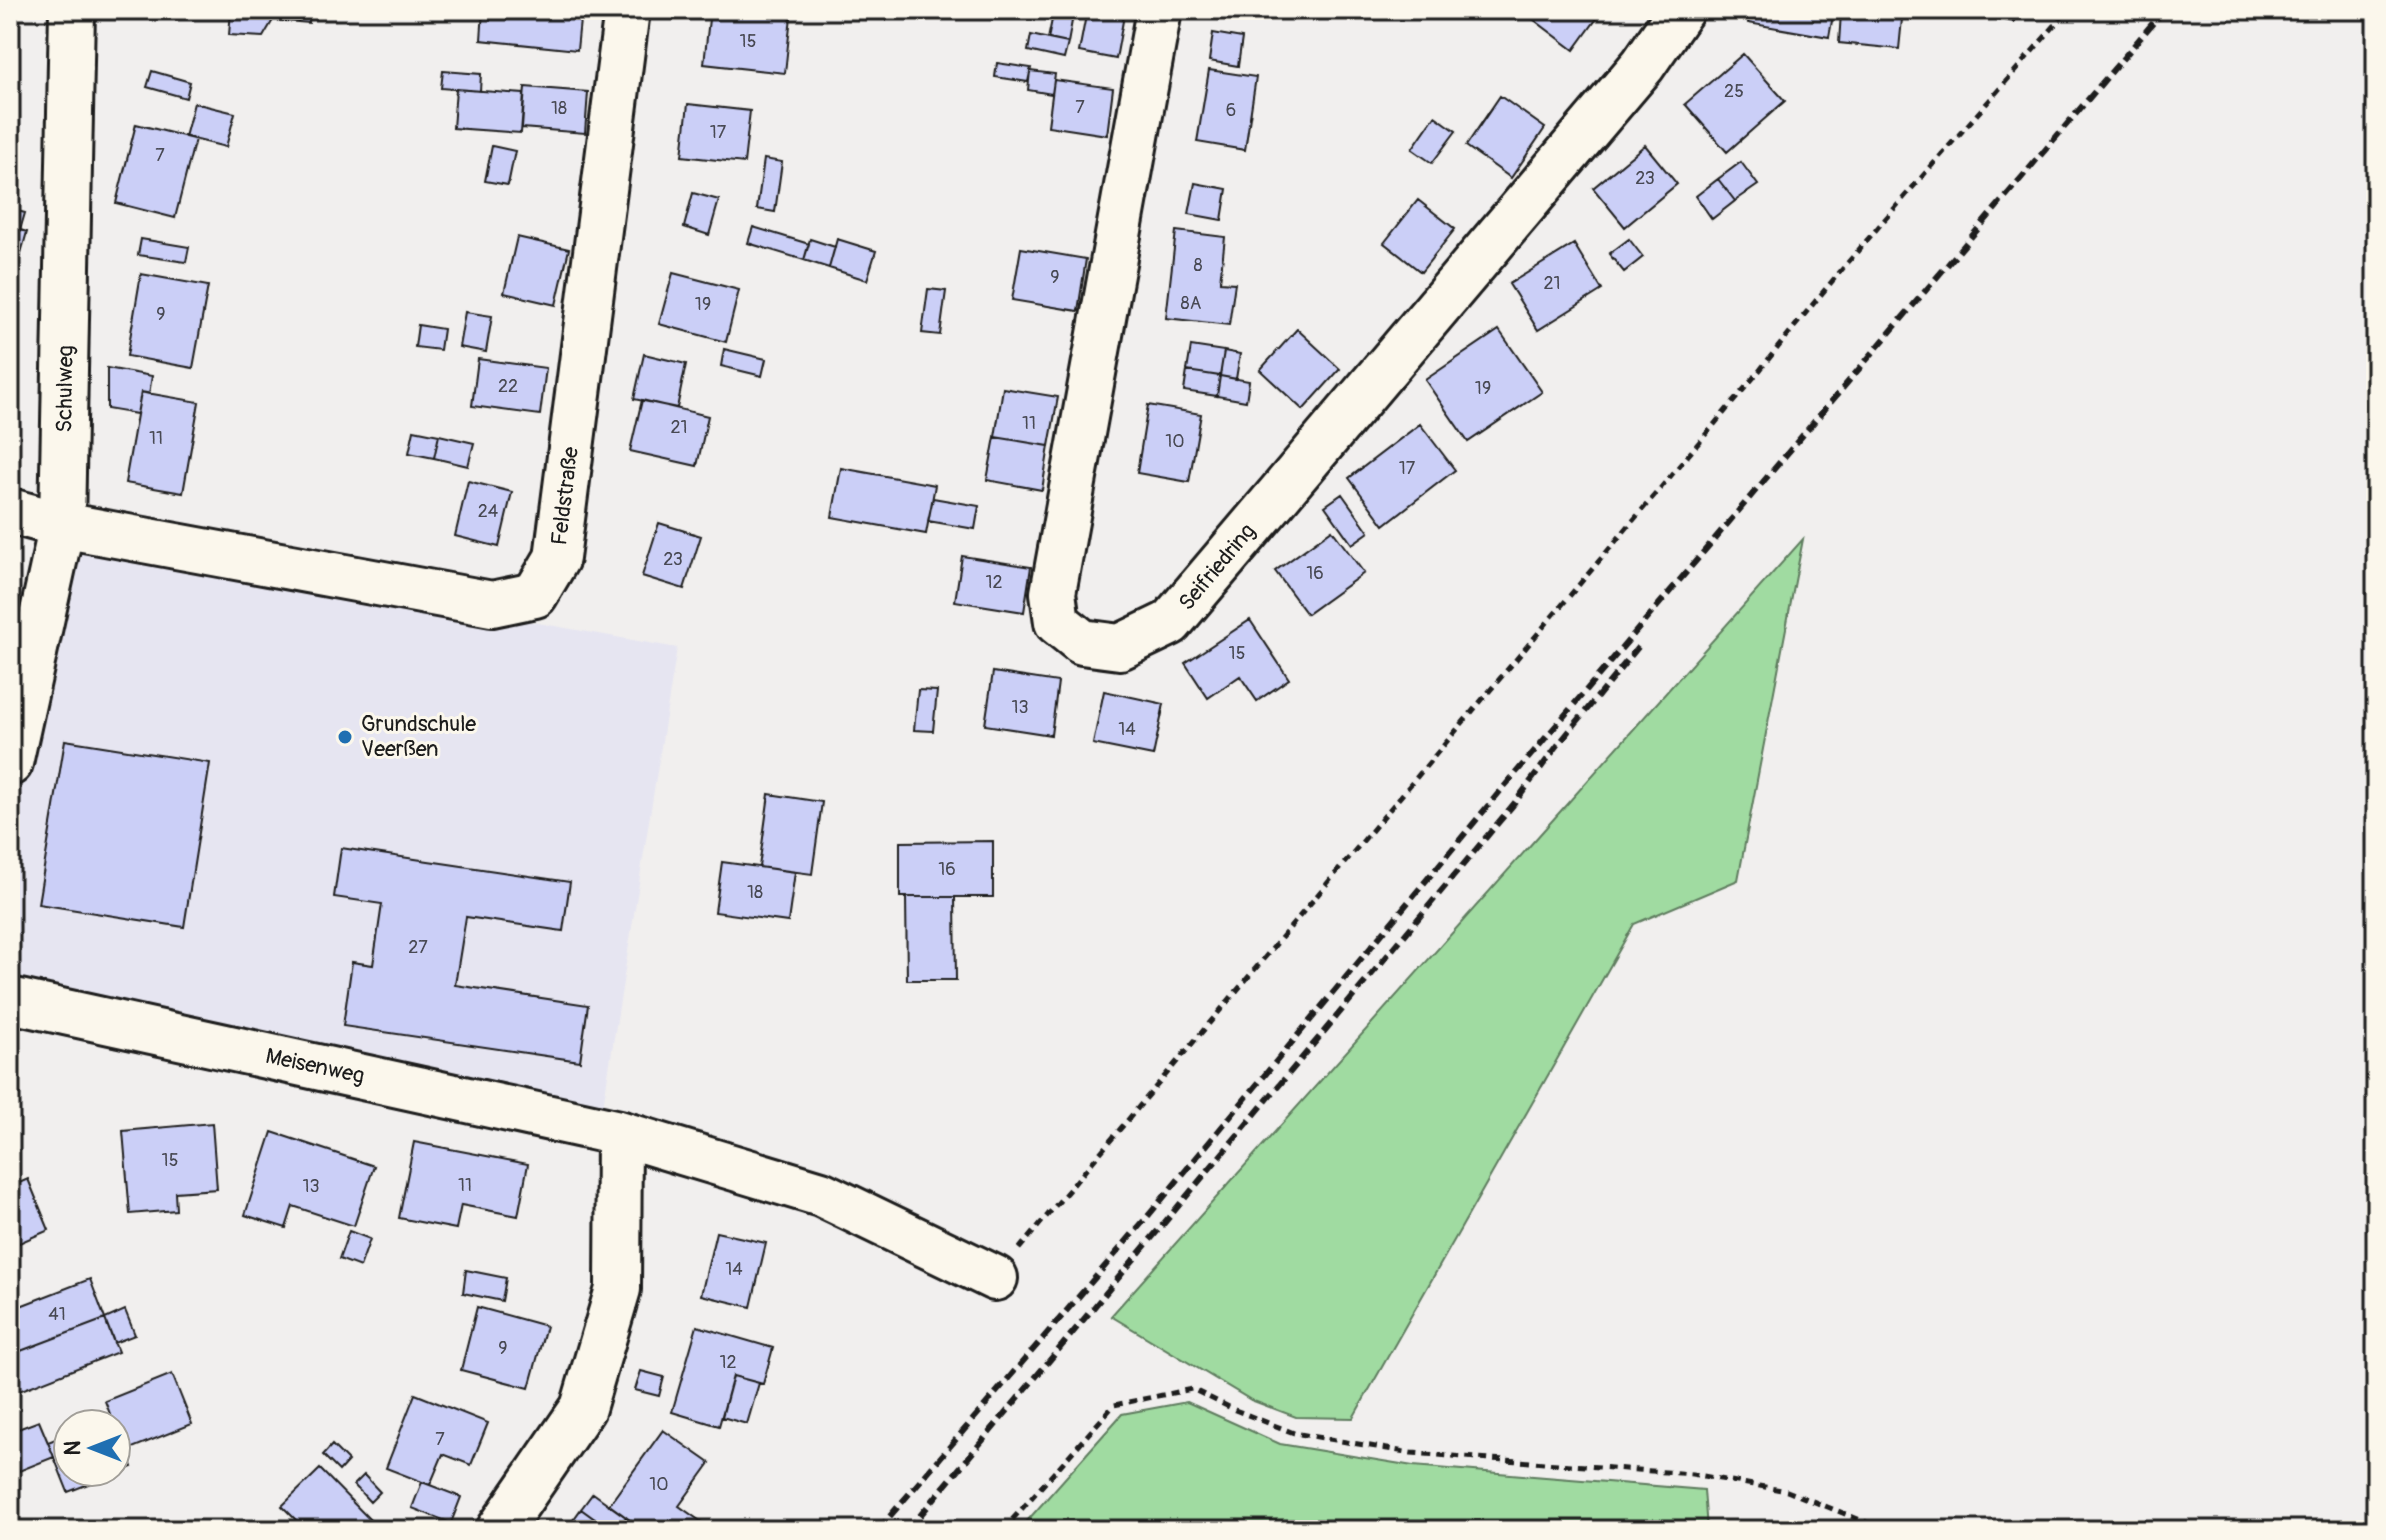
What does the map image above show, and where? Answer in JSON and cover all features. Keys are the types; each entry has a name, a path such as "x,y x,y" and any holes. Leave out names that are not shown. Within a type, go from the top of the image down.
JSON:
{"street":[{"name":"Schulweg","path":"10,763 62,525 72,10"},
{"name":"Feldstraße","path":"10,511 62,525 492,604 535,595 557,558 627,10"},
{"name":"Seifriedring","path":"1159,10 1053,593 1057,622 1082,642 1120,647 1170,623 1643,65 1681,10"},
{"name":"Meisenweg","path":"10,1000 619,1133 821,1194 995,1278"},
{"path":"499,1530 583,1408 618,1289 619,1133"}],"path":[{"path":"995,1278 1760,370 1821,291 2068,10"},
{"path":"1003,1530 1114,1405 1192,1389 1294,1433 1411,1453 1692,1474 1787,1491 1886,1530"}],"shaded area":[{"name":"Grundschule Veerßen","path":"70,539 677,648 603,1106 10,990 10,827"}],"green space":[{"path":"1803,539 1738,880 1634,924 1353,1418 1296,1417 1251,1400 1111,1316"},
{"path":"1187,1402 1280,1444 1413,1466 1704,1490 1707,1530 1019,1530 1122,1414"}],"building":[{"path":"125,10 192,10 192,15 125,14"},
{"path":"231,10 310,10 309,23 273,20 263,37 229,35"},
{"path":"483,10 581,10 577,50 481,40"},
{"path":"710,10 791,16 785,73 704,64"},
{"path":"1054,10 1074,10 1068,43 1048,39"},
{"path":"1087,10 1125,10 1116,59 1079,52"},
{"path":"1521,10 1603,10 1574,50"},
{"path":"1750,10 1834,10 1829,37 1748,23"},
{"path":"1957,10 2016,10 2014,22"},
{"path":"1841,13 1902,19 1899,49 1839,43"},
{"path":"1213,33 1242,38 1238,66 1209,61"},
{"path":"1031,35 1068,43 1064,59 1028,51"},
{"path":"1743,54 1785,101 1727,152 1685,104"},
{"path":"997,63 1031,68 1028,82 995,77"},
{"path":"1209,70 1256,77 1245,150 1197,142"},
{"path":"152,71 190,82 186,98 147,87"},
{"path":"443,71 481,74 480,91 441,88"},
{"path":"1030,71 1055,74 1052,94 1028,90"},
{"path":"1054,80 1113,88 1107,135 1048,126"},
{"path":"525,87 588,92 585,133 522,128"},
{"path":"456,89 524,94 521,133 453,128"},
{"path":"1500,96 1545,128 1511,178 1466,146"},
{"path":"194,103 235,113 226,147 185,137"},
{"path":"688,104 750,111 744,163 682,156"},
{"path":"1435,116 1456,131 1432,163 1412,149"},
{"path":"136,124 195,139 175,218 116,203"},
{"path":"1645,145 1677,184 1625,227 1593,188"},
{"path":"492,146 515,151 508,185 485,181"},
{"path":"764,159 782,162 775,212 757,209"},
{"path":"1741,162 1758,185 1735,201 1718,179"},
{"path":"1718,179 1735,201 1712,219 1696,196"},
{"path":"1195,183 1227,189 1222,220 1189,214"},
{"path":"693,193 719,200 709,235 684,227"},
{"path":"1418,200 1455,229 1421,272 1384,243"},
{"path":"10,209 25,213 20,230 10,227"},
{"path":"10,227 27,232 10,292"},
{"path":"753,227 809,244 804,260 748,243"},
{"path":"1176,231 1225,237 1220,282 1235,283 1229,325 1166,318"},
{"path":"517,237 569,249 556,305 504,293"},
{"path":"141,239 189,247 186,262 138,255"},
{"path":"810,239 835,247 829,268 804,260"},
{"path":"837,239 876,251 867,280 829,268"},
{"path":"1629,239 1643,257 1624,272 1609,254"},
{"path":"1574,244 1602,290 1538,330 1509,284"},
{"path":"1021,248 1086,259 1078,311 1012,300"},
{"path":"673,273 739,290 726,342 659,324"},
{"path":"141,274 208,286 193,368 127,356"},
{"path":"928,289 946,291 940,335 922,333"},
{"path":"465,312 492,316 486,352 459,347"},
{"path":"418,325 443,329 440,350 415,347"},
{"path":"1297,329 1340,369 1303,410 1260,370"},
{"path":"1499,330 1542,392 1468,442 1425,380"},
{"path":"1191,346 1224,351 1220,376 1187,371"},
{"path":"724,349 766,359 762,376 721,366"},
{"path":"1224,351 1240,354 1236,379 1220,376"},
{"path":"644,354 686,364 677,408 634,399"},
{"path":"478,359 546,368 540,415 472,406"},
{"path":"107,368 152,376 149,394 141,392 137,414 107,409"},
{"path":"1187,371 1220,376 1217,396 1184,391"},
{"path":"1220,376 1249,381 1246,401 1217,396"},
{"path":"1003,388 1058,397 1049,446 995,437"},
{"path":"141,392 199,402 183,493 125,483"},
{"path":"642,400 708,416 697,466 630,451"},
{"path":"1148,405 1201,414 1189,482 1137,473"},
{"path":"1420,424 1455,470 1384,525 1349,478"},
{"path":"414,430 439,435 434,458 409,453"},
{"path":"439,435 474,443 468,466 434,458"},
{"path":"995,437 1049,446 1042,490 987,480"},
{"path":"841,468 935,485 926,534 832,517"},
{"path":"468,481 512,492 499,547 455,536"},
{"path":"1342,494 1369,532 1352,544 1325,506"},
{"path":"933,498 979,506 975,529 928,521"},
{"path":"659,523 701,536 684,589 642,576"},
{"path":"1332,530 1364,573 1307,614 1275,571"},
{"path":"962,556 1031,567 1024,612 955,601"},
{"path":"1250,620 1289,679 1257,701 1240,676 1208,698 1185,663"},
{"path":"993,672 1058,682 1051,735 985,725"},
{"path":"918,690 937,691 933,731 914,730"},
{"path":"1104,691 1164,704 1153,756 1093,744"},
{"path":"65,740 210,763 184,927 38,904"},
{"path":"769,794 822,802 812,874 759,867"},
{"path":"993,841 993,897 900,897 900,842"},
{"path":"341,848 570,882 563,931 466,917 455,985 588,1005 580,1061 343,1026 352,962 373,965 382,904 334,897"},
{"path":"722,862 795,872 788,922 715,912"},
{"path":"906,897 955,897 956,980 907,980"},
{"path":"212,1123 217,1189 175,1192 176,1210 130,1214 123,1131"},
{"path":"272,1132 374,1166 354,1226 293,1206 286,1228 245,1215"},
{"path":"414,1142 528,1164 518,1216 461,1205 456,1229 399,1218"},
{"path":"28,1179 49,1230 10,1247 10,1187"},
{"path":"349,1231 370,1239 360,1267 339,1259"},
{"path":"716,1232 766,1243 751,1307 701,1295"},
{"path":"466,1270 506,1278 502,1301 463,1293"},
{"path":"90,1279 105,1319 10,1355 10,1310"},
{"path":"477,1307 546,1326 529,1388 461,1370"},
{"path":"125,1310 135,1335 114,1343 105,1319"},
{"path":"105,1319 118,1352 14,1393 10,1381 10,1355"},
{"path":"697,1326 773,1348 763,1384 733,1376 719,1426 672,1412"},
{"path":"641,1371 664,1377 659,1396 635,1390"},
{"path":"172,1374 192,1424 132,1448 132,1408 108,1408 105,1401"},
{"path":"733,1376 759,1383 747,1424 722,1417"},
{"path":"415,1394 488,1423 471,1465 443,1454 430,1485 386,1468"},
{"path":"39,1421 52,1458 19,1471 10,1448 10,1432"},
{"path":"663,1430 710,1463 679,1506 703,1523 698,1530 644,1530 609,1505"},
{"path":"332,1445 348,1461 339,1471 323,1455"},
{"path":"320,1469 380,1530 306,1530 282,1506"},
{"path":"364,1475 380,1492 370,1502 354,1485"},
{"path":"422,1482 461,1497 451,1523 412,1508"},
{"path":"593,1493 626,1517 616,1530 610,1530 581,1509"},
{"path":"581,1509 610,1530 566,1530"}],"railway":[{"path":"878,1530 1148,1216 1497,795 2164,10"},
{"path":"908,1530 1513,805 1639,646"}],"place":[{"name":"Grundschule Veerßen","path":"345,737"}]}
